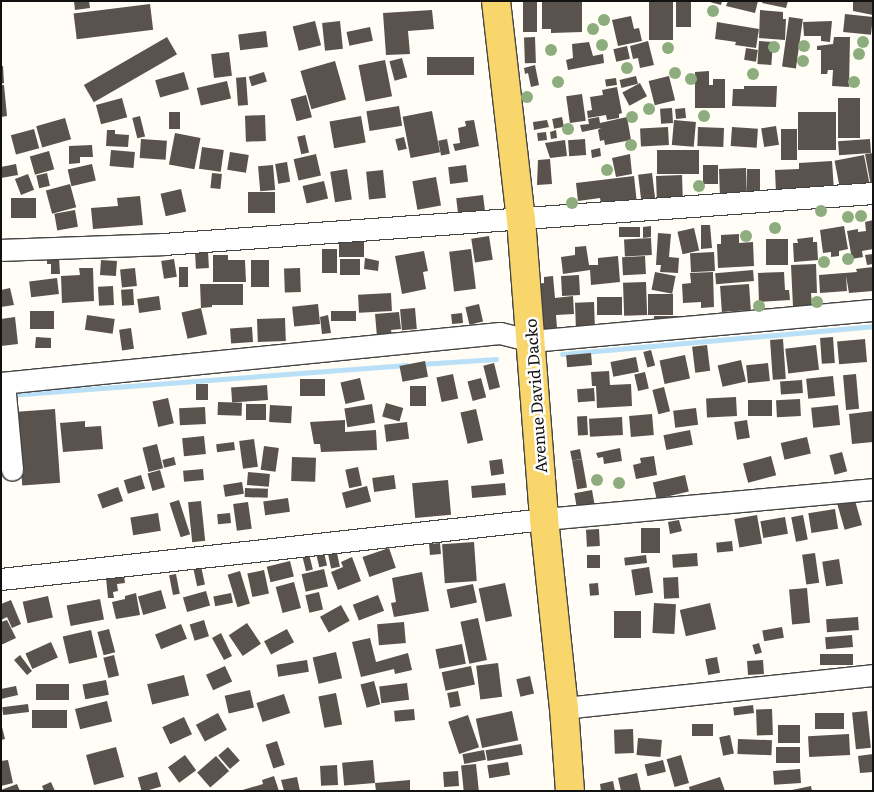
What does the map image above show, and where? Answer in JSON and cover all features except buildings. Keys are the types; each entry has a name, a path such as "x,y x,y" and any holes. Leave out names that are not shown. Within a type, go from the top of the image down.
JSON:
{"main road":[{"name":"Avenue David Dacko","path":"496,1 521,219 544,519 564,708 570,791"}],"street":[{"path":"1,250 163,244 873,193"},
{"path":"12,470 4,389 500,333 531,341 873,310"},
{"path":"1,580 544,519 873,489"},
{"path":"564,708 873,675"}],"waterway":[{"path":"562,354 873,326"},
{"path":"421,364 496,359"},
{"path":"9,395 407,365"}]}
